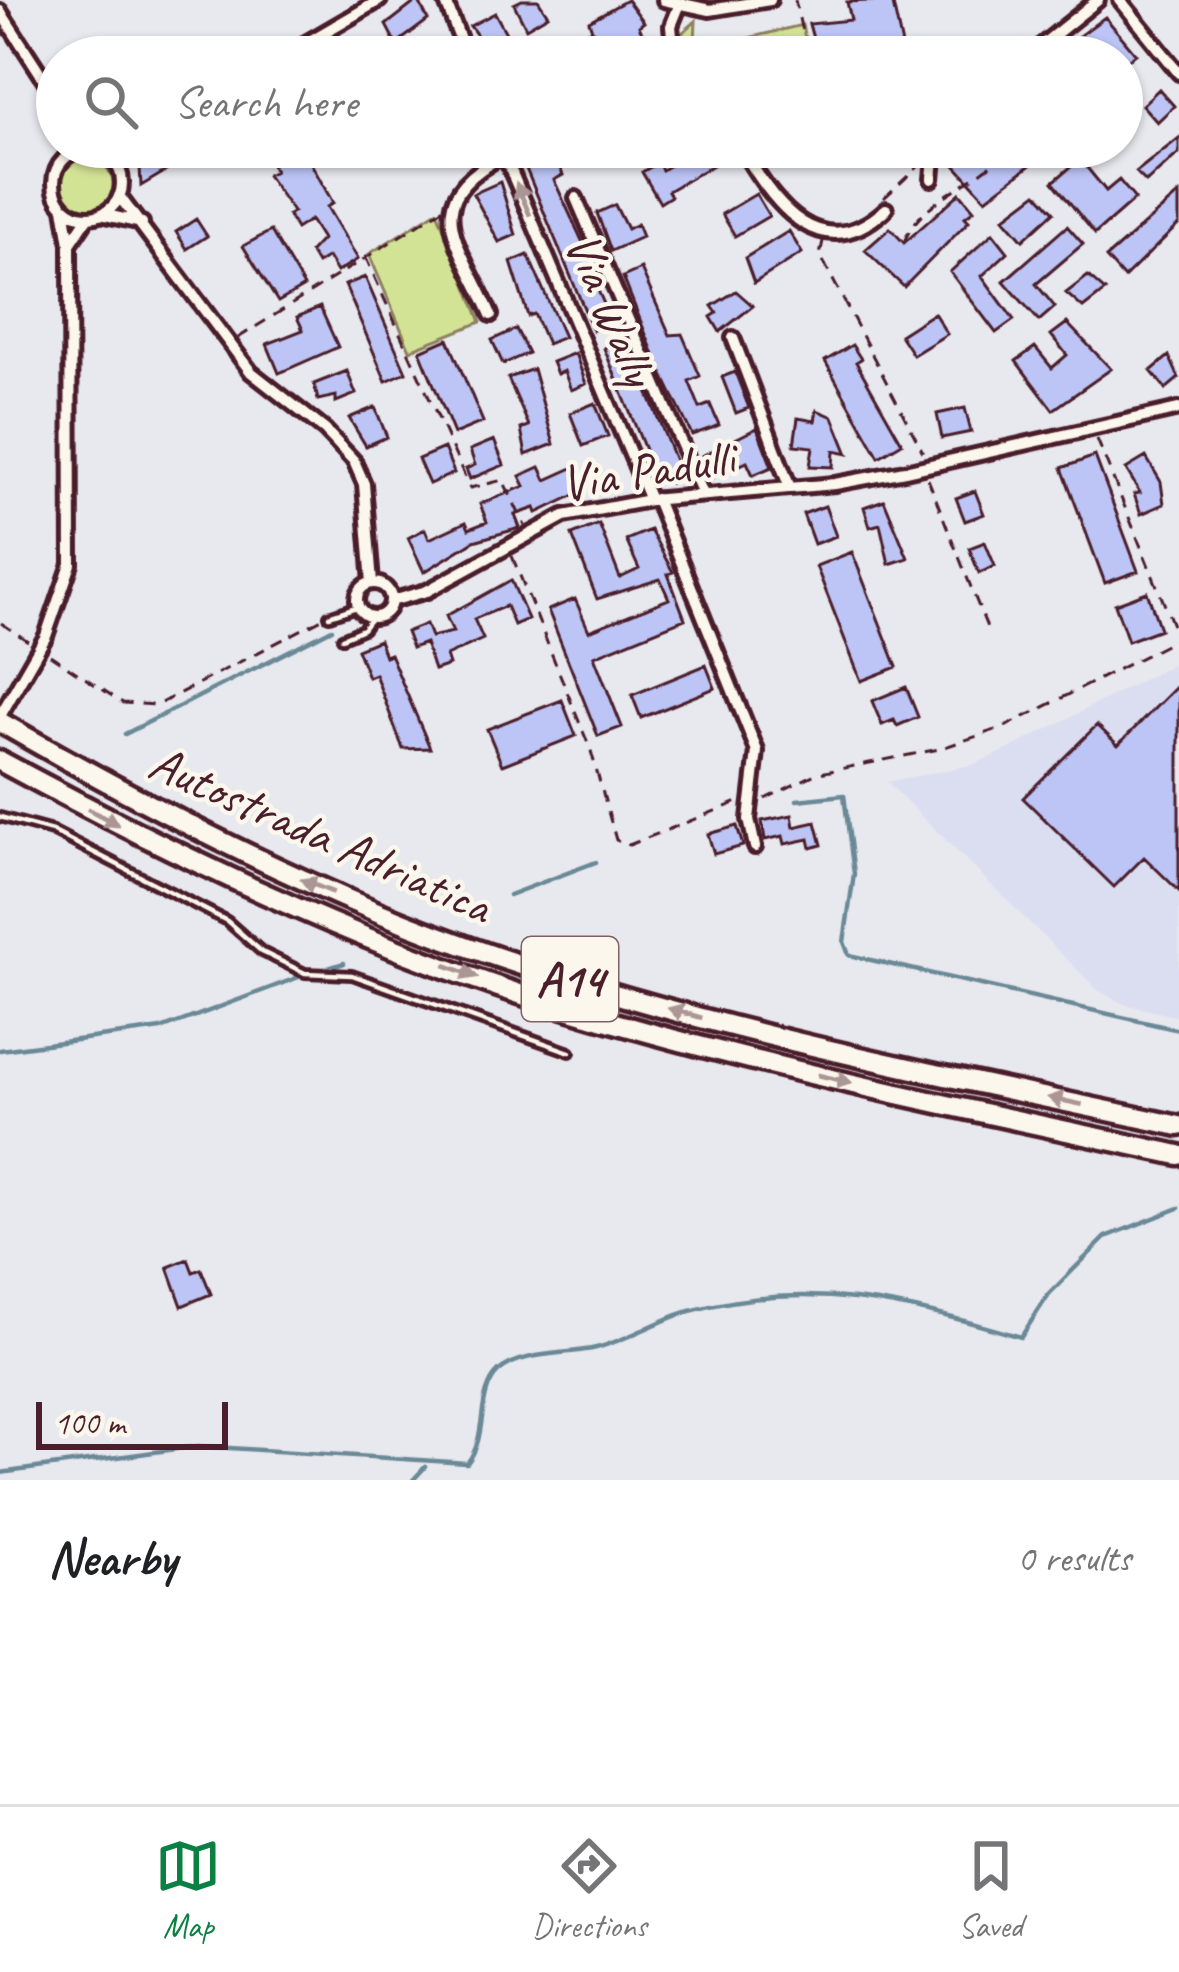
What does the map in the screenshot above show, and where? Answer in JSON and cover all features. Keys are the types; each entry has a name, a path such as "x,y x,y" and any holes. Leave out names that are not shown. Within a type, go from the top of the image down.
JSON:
{"highway":[{"name":"Autostrada Adriatica","path":"0,719 126,794 297,878 499,958 758,1034 1179,1126"},
{"name":"Autostrada Adriatica","path":"0,761 138,836 306,914 538,1000 757,1062 1179,1155"}],"street":[{"path":"318,36 380,0"},
{"path":"445,0 459,36"},
{"path":"664,0 727,10 770,0"},
{"path":"1054,36 1099,0"},
{"path":"1120,0 1179,73"},
{"path":"672,36 679,6"},
{"path":"0,11 36,66"},
{"path":"0,719 46,636 74,544 70,244 53,179 57,168"},
{"path":"479,168 466,177 450,207 454,230 491,315"},
{"name":"Via Wally","path":"510,168 757,751 750,801 755,847"},
{"path":"756,168 781,202 806,225 825,234 861,232 886,209"},
{"path":"932,179 933,168"},
{"path":"119,170 119,196 251,372 325,430 354,461 366,497 372,584"},
{"path":"70,244 119,196"},
{"path":"576,197 704,494"},
{"path":"64,208 142,223"},
{"name":"Via Padulli","path":"733,338 790,488"},
{"name":"Via Padulli","path":"372,616 384,613 391,601 427,591 564,516 653,500 790,488 926,466 1179,409"},
{"path":"372,584 388,590 391,601"},
{"path":"372,584 360,591 358,606 372,616"}],"lane":[{"path":"329,616 358,606"},
{"path":"342,638 363,629 372,616"},
{"path":"0,817 19,818 110,861 227,921 262,952 305,973 352,975 570,1052"}],"path":[{"path":"795,0 803,36"},
{"path":"886,209 880,201 914,168"},
{"path":"904,242 910,226 940,197 990,168"},
{"path":"237,339 450,207"},
{"path":"825,234 820,255 926,466 988,630"},
{"path":"365,256 470,488 502,480 525,526"},
{"path":"507,545 590,751 616,840 629,845 750,801 772,798 815,774 939,749 988,733 1179,638 1094,431"},
{"path":"49,655 123,703 157,705 329,616"},
{"path":"1,623 30,642"}],"shaded area":[{"path":"1179,661 1179,1017 1124,1004 1098,990 887,782 972,765"}],"green space":[{"path":"696,21 695,36 681,34"},
{"path":"802,25 804,36 757,36"},
{"path":"66,168 106,168 111,195 96,210 76,210 61,195 59,185"},
{"path":"437,211 481,322 410,350 369,254"}],"building":[{"path":"418,0 428,20 407,36 392,36 386,25"},
{"path":"538,0 548,15 526,28 514,4"},
{"path":"627,0 644,22 639,26 644,36 586,36 583,32 592,30 589,21"},
{"path":"892,0 900,36 812,36 809,24 851,20 847,2"},
{"path":"495,13 507,36 477,36 470,26"},
{"path":"1105,17 1121,36 1079,36"},
{"path":"1159,89 1174,106 1157,122 1143,104"},
{"path":"1179,138 1179,153 1146,182 1136,172"},
{"path":"140,168 171,168 141,186"},
{"path":"314,168 333,203 327,207 358,259 337,272 328,257 317,264 310,252 322,239 310,220 296,229 288,215 293,212 267,175"},
{"path":"526,168 560,168 563,175 554,180 602,284 596,286 612,322 593,330"},
{"path":"708,168 668,191 671,196 660,203 642,172"},
{"path":"958,168 1027,168 986,199"},
{"path":"1069,168 1087,168 1106,191 1119,180 1135,199 1095,234 1053,182"},
{"path":"500,182 516,235 499,242 473,194"},
{"path":"960,193 974,210 965,217 969,221 904,287 865,250 890,228 904,243"},
{"path":"1037,193 1054,212 1023,240 1004,218"},
{"path":"756,194 769,216 735,236 722,214"},
{"path":"1179,194 1179,224 1124,278 1106,258"},
{"path":"615,205 627,229 637,224 642,237 611,251 597,213"},
{"path":"196,219 207,236 187,249 176,232"},
{"path":"1067,226 1083,244 1036,284 1055,307 1039,321 1004,281"},
{"path":"271,231 304,287 278,302 243,246"},
{"path":"789,231 802,253 754,283 745,258"},
{"path":"993,233 1008,252 982,276 1014,320 996,333 950,272"},
{"path":"528,255 564,337 547,344 534,314 528,316 511,262"},
{"path":"641,269 670,335 682,334 700,376 689,381 700,408 710,404 719,425 692,435 623,277"},
{"path":"1088,276 1105,291 1083,308 1066,293"},
{"path":"365,277 406,372 386,381 345,285"},
{"path":"736,291 753,306 720,332 711,317 717,313 712,306"},
{"path":"320,307 338,347 279,373 267,344 303,330 297,317"},
{"path":"934,313 947,334 913,355 900,335"},
{"path":"1067,323 1111,369 1053,410 1016,361 1035,347 1052,368 1067,355 1051,335"},
{"path":"516,329 528,353 503,364 492,340"},
{"path":"448,339 483,422 454,434 420,351"},
{"path":"621,340 635,361 682,478 670,483 668,478 658,482 604,348"},
{"path":"852,345 861,359 856,362 902,443 879,457 825,361"},
{"path":"575,353 586,384 571,390 564,371 557,374 552,362"},
{"path":"1169,356 1179,378 1166,389 1151,371"},
{"path":"533,369 554,444 526,455 521,429 529,426 508,378"},
{"path":"347,371 356,394 336,402 336,396 318,400 314,384"},
{"path":"735,372 749,408 736,413 722,377"},
{"path":"595,403 608,436 583,446 570,413"},
{"path":"375,407 387,437 366,446 349,418"},
{"path":"965,408 971,432 942,438 937,414"},
{"path":"817,410 833,417 848,454 834,451 833,467 810,466 813,447 794,445 798,418 815,421"},
{"path":"757,428 772,467 753,475 747,462 710,479 700,457"},
{"path":"494,440 504,465 470,479 466,469 475,465 470,450"},
{"path":"444,448 454,473 429,484 418,459"},
{"path":"1095,456 1138,571 1105,583 1062,468"},
{"path":"1146,457 1161,482 1164,504 1141,514 1134,494 1140,493 1126,469"},
{"path":"540,467 546,480 575,467 585,490 537,513 535,508 515,515 520,528 474,541 424,572 408,538 425,529 429,539 466,522 469,529 487,522 480,504 525,486 520,476"},
{"path":"975,491 984,514 965,521 956,498"},
{"path":"884,500 908,558 889,564 880,524 870,527 864,507"},
{"path":"825,506 836,536 814,544 803,514"},
{"path":"599,524 620,578 639,569 626,540 650,530 673,572 668,574 685,619 594,656 622,727 598,736 548,610 575,599 589,631 669,599 660,579 597,599 572,535"},
{"path":"985,542 995,566 979,573 969,548"},
{"path":"852,552 897,667 861,681 816,566"},
{"path":"511,580 528,619 514,625 506,606 474,619 483,639 446,656 449,665 434,670 425,643 412,648 406,632 426,624 431,637 453,632 446,616"},
{"path":"1147,592 1160,629 1128,641 1115,604"},
{"path":"379,640 385,656 390,654 430,748 403,749 375,674 368,677 357,649"},
{"path":"706,665 715,688 641,718 632,695"},
{"path":"1179,684 1179,891 1144,857 1114,887 1023,798 1097,725 1118,745"},
{"path":"906,687 918,717 897,726 894,720 882,725 872,701"},
{"path":"562,700 576,736 502,765 487,729"},
{"path":"792,815 794,827 816,822 822,845 811,848 809,839 785,844 783,836 765,840 762,821"},
{"path":"737,826 743,846 714,854 708,834"},
{"path":"188,1259 193,1272 201,1269 211,1294 182,1306 168,1267"}],"waterway":[{"path":"125,734 332,629"},
{"path":"797,800 844,795 854,874 844,942 849,955 1179,1030"},
{"path":"509,895 596,862"},
{"path":"316,972 344,963"},
{"path":"0,1050 161,1029 299,977"},
{"path":"0,1473 198,1446 467,1463 478,1441 492,1380 520,1360 596,1348 690,1311 776,1297 817,1296 897,1305 1021,1337 1049,1294 1106,1237 1179,1208"},
{"path":"413,1480 425,1467"}]}
